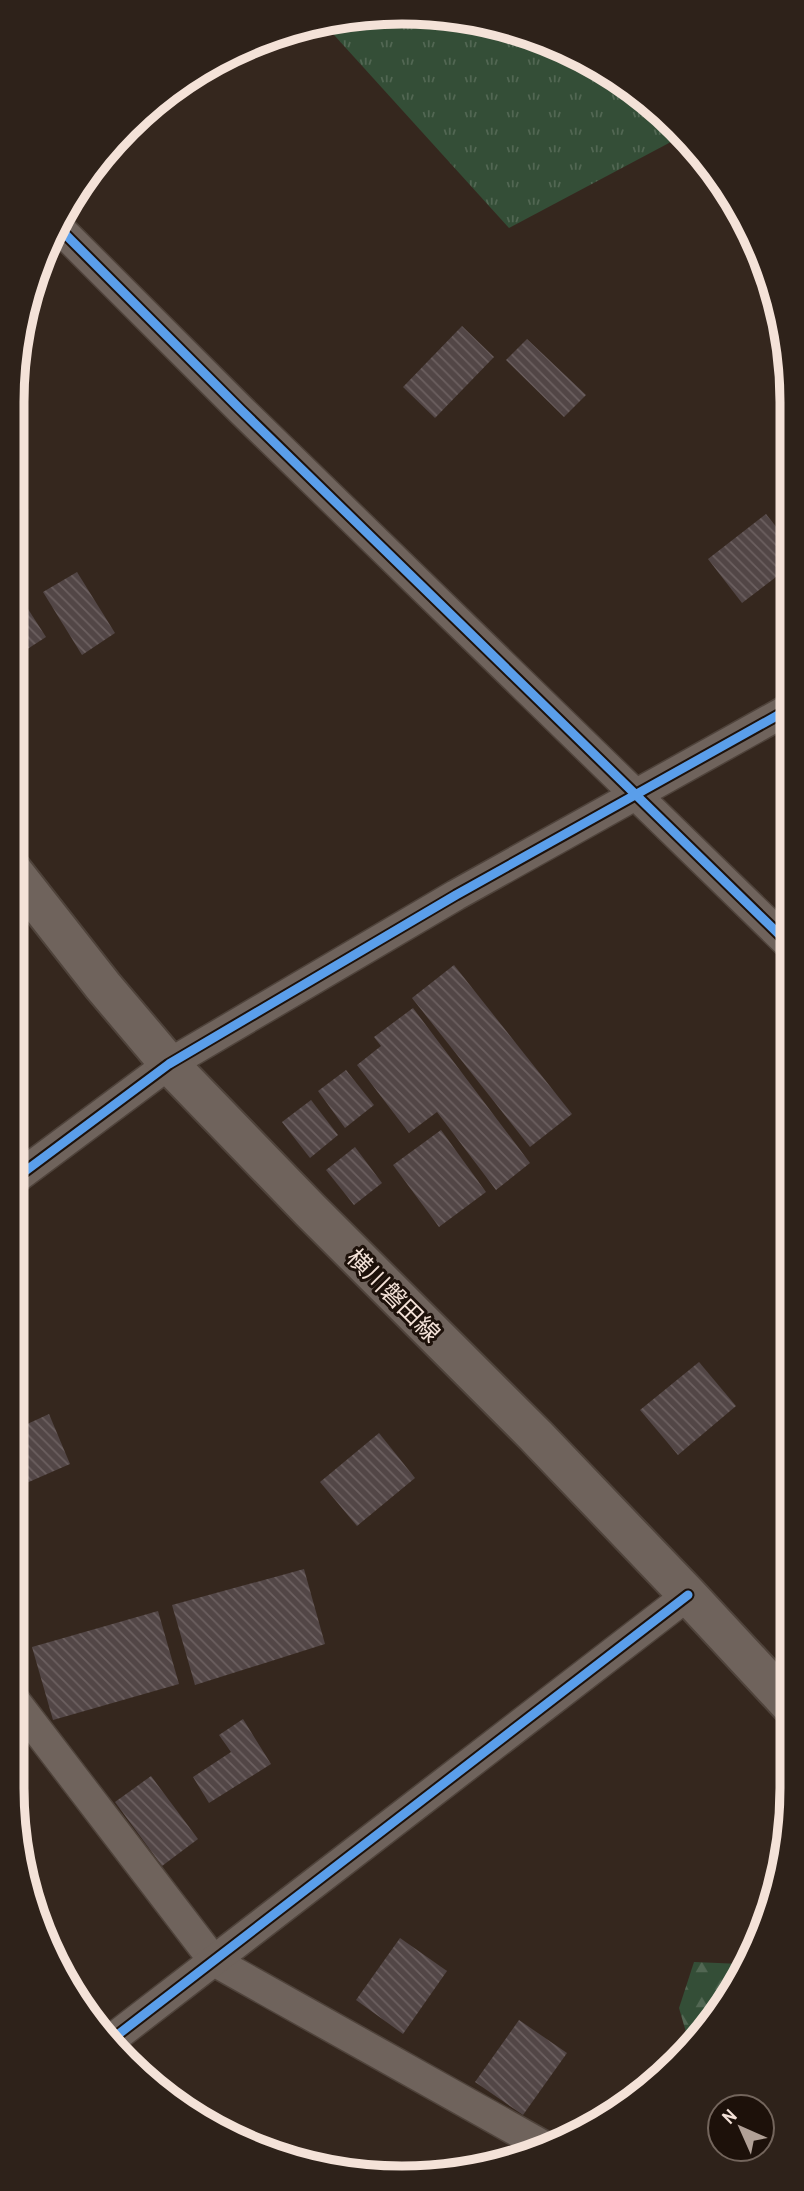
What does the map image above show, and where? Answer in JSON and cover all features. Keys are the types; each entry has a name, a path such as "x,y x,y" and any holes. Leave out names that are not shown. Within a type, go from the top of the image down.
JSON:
{"main road":[{"name":"横川磐田線","path":"24,885 103,986 169,1064 310,1210 536,1436 780,1694"}],"street":[{"path":"64,233 250,419 780,935"},
{"path":"24,1172 169,1064 456,895 780,714"},
{"path":"116,2036 688,1595"},
{"path":"24,1713 214,1961 536,2142"}],"green space":[{"path":"402,24 451,28 500,37 546,53 591,75 632,103 674,140 509,228 331,32"},
{"path":"694,1962 737,1964 716,1999 687,2036 679,2008"}],"building":[{"path":"462,326 494,357 435,418 403,387"},
{"path":"527,339 586,395 564,417 506,360"},
{"path":"766,514 780,532 780,574 742,603 708,559"},
{"path":"77,572 115,633 82,655 43,592"},
{"path":"24,603 46,637 24,651"},
{"path":"454,965 572,1114 530,1147 412,998"},
{"path":"413,1008 530,1163 496,1190 437,1112 409,1133 357,1065 381,1046 374,1037"},
{"path":"346,1070 374,1105 345,1128 318,1091"},
{"path":"311,1100 338,1135 310,1158 282,1122"},
{"path":"441,1130 486,1192 439,1227 393,1165"},
{"path":"355,1147 382,1183 354,1205 326,1170"},
{"path":"699,1362 736,1406 678,1455 640,1410"},
{"path":"49,1414 70,1464 24,1484 24,1425"},
{"path":"379,1433 415,1478 357,1526 320,1482"},
{"path":"304,1569 325,1644 195,1685 172,1605"},
{"path":"158,1611 179,1684 53,1720 32,1647"},
{"path":"243,1719 271,1764 209,1803 193,1777 231,1752 219,1735"},
{"path":"151,1776 198,1839 162,1866 115,1802"},
{"path":"400,1938 447,1971 403,2034 356,2000"},
{"path":"519,2020 567,2053 523,2115 475,2082"}],"cycle path":[{"path":"64,233 241,410 780,935"},
{"path":"24,1172 169,1064 456,895 780,714"},
{"path":"116,2036 688,1595"}]}
